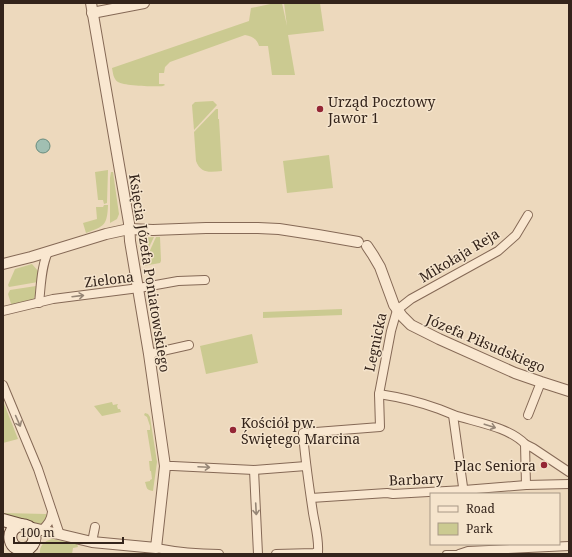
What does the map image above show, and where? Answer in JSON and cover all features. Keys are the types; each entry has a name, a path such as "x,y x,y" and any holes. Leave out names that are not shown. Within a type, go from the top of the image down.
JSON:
{"main road":[{"path":"3,520 25,526 32,530 34,540 28,549 20,550 16,548 10,539 14,528 25,526"}],"street":[{"path":"92,8 144,3"},
{"name":"Księcia Józefa Poniatowskiego","path":"92,8 139,288 165,466 156,548"},
{"name":"Mikołaja Reja","path":"397,310 411,299 498,251 516,235 528,215"},
{"path":"3,264 74,245 106,234 129,229"},
{"name":"Legnicka","path":"129,229 279,229 362,244 380,267 397,310 391,331 379,394 380,426 302,433 306,466"},
{"path":"39,303 45,259 48,252"},
{"name":"Zielona","path":"3,311 53,299 178,282 205,280"},
{"name":"Józefa Piłsudskiego","path":"397,310 405,320 417,329 515,373 569,391"},
{"path":"149,354 189,345"},
{"path":"528,415 541,382"},
{"path":"3,385 38,469 59,532 48,536 28,549"},
{"path":"379,394 404,398 440,409 453,415 501,429 520,439 525,444 569,472"},
{"path":"453,415 464,492"},
{"path":"525,444 523,488 569,484"},
{"path":"165,466 254,470 306,466 319,553 276,554"},
{"path":"254,470 258,554"},
{"name":"Barbary","path":"311,498 387,493 464,492 523,488"},
{"path":"42,530 51,519 52,512"},
{"path":"25,526 92,542 195,553 219,554"},
{"path":"92,542 95,527"},
{"path":"446,554 459,554 468,547 490,552 569,546"}],"green space":[{"path":"282,3 287,26 284,3 320,3 324,31 288,35 295,75 272,75 268,46 259,46 254,38 245,35 170,62 165,67 164,73 159,73 159,84 165,85 163,86 121,83 116,81 114,77 112,68 249,21 251,8"},
{"path":"213,101 217,105 194,130 192,105 195,102"},
{"path":"216,109 218,109 219,119 222,171 210,172 200,168 196,161 194,132"},
{"path":"329,155 333,188 287,193 283,161"},
{"path":"108,170 107,203 104,204 103,200 98,200 95,172"},
{"path":"111,172 113,172 119,214 117,219 110,223 110,178"},
{"path":"104,205 108,205 106,221 101,226 86,233 83,223 97,219 96,207 103,207"},
{"path":"154,237 142,262 138,238"},
{"path":"156,237 160,237 161,261 160,263 143,266"},
{"path":"32,264 39,272 38,282 9,287 8,285 15,269"},
{"path":"36,286 33,301 12,307 8,294 10,290"},
{"path":"342,309 342,315 263,318 263,312"},
{"path":"252,334 258,363 206,374 200,346"},
{"path":"3,401 18,439 3,443"},
{"path":"112,402 113,405 118,404 118,409 120,409 121,412 102,416 94,406"},
{"path":"145,413 150,417 157,462 153,491 148,489 145,482 152,479 149,461 152,461 147,430 150,430 150,426 147,417 144,415"},
{"path":"3,513 47,515 41,525 3,516"},
{"path":"52,539 77,544 78,547 73,548 72,554 40,554 40,549 43,544"}],"shaded area":[{"path":"40,139 46,139 50,143 50,149 46,153 40,153 36,149 36,143"}],"place":[{"name":"Urząd Pocztowy Jawor 1","path":"320,109"},
{"name":"Kościół pw. Świętego Marcina","path":"233,430"},
{"name":"Plac Seniora","path":"544,465"}]}
